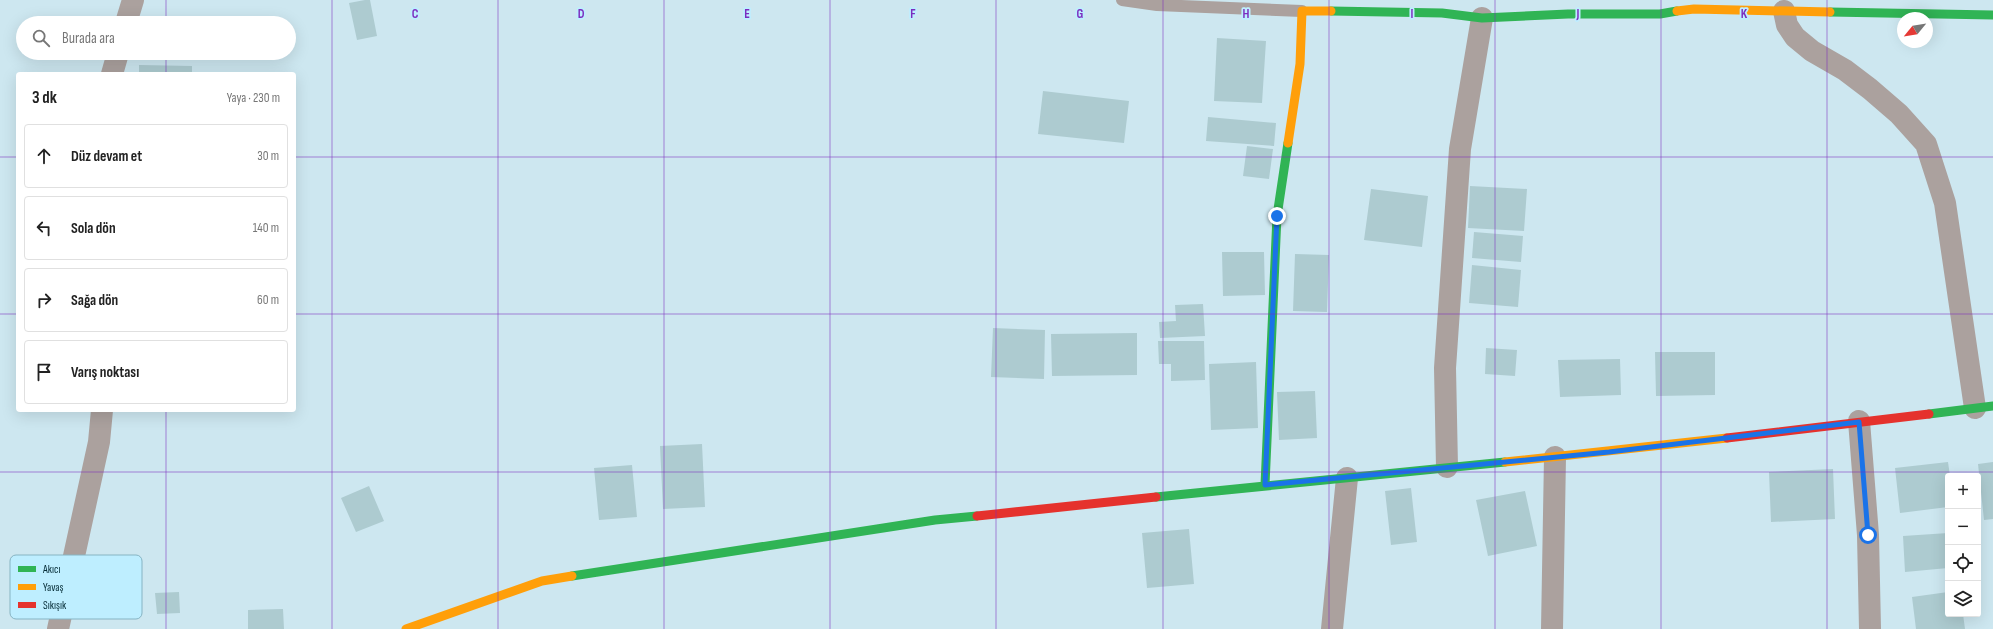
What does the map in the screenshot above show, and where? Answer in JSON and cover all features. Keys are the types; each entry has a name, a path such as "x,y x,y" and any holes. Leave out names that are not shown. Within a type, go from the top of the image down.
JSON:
{"street":[{"path":"128,16 133,0"},
{"path":"1265,485 1277,216 1300,64 1302,11 1442,13 1482,18 1568,14 1660,14 1693,4 1784,11 1993,15"},
{"path":"406,629 542,581 936,520 1265,485 1555,457 1984,407 1944,202 1926,144 1899,114 1870,89 1845,70 1812,51 1795,37 1787,25 1784,11"},
{"path":"1447,467 1445,368 1460,149 1482,18"},
{"path":"113,72 116,60"},
{"path":"74,555 99,442 102,412"},
{"path":"1859,422 1868,535 1870,629"},
{"path":"1552,629 1555,457"},
{"path":"1332,629 1346,478"},
{"path":"58,629 60,619"}],"lane":[{"path":"1122,0 1157,5 1302,11"}],"building":[{"path":"370,0 377,36 357,40 349,3"},
{"path":"1217,38 1266,41 1262,103 1214,101"},
{"path":"139,65 192,66 192,72 139,72"},
{"path":"1043,91 1129,101 1124,143 1038,134"},
{"path":"1208,117 1276,123 1274,146 1206,141"},
{"path":"1247,146 1273,149 1269,179 1243,176"},
{"path":"1470,186 1527,189 1524,231 1468,228"},
{"path":"1371,189 1428,196 1422,247 1364,240"},
{"path":"1474,232 1523,236 1521,262 1472,258"},
{"path":"1222,252 1264,252 1265,295 1223,296"},
{"path":"1295,254 1329,255 1327,312 1293,311"},
{"path":"1472,265 1521,270 1518,307 1469,303"},
{"path":"1203,304 1205,336 1160,338 1159,322 1176,321 1175,305"},
{"path":"993,328 1045,330 1044,379 991,377"},
{"path":"1137,333 1137,375 1052,376 1051,334"},
{"path":"1158,341 1204,341 1205,380 1171,381 1171,364 1159,364"},
{"path":"1486,348 1517,350 1515,376 1485,374"},
{"path":"1655,352 1715,352 1715,395 1656,396"},
{"path":"1620,359 1621,395 1560,397 1558,360"},
{"path":"1256,362 1258,428 1211,430 1209,364"},
{"path":"1315,391 1317,438 1279,440 1277,392"},
{"path":"702,444 705,507 663,509 660,446"},
{"path":"1948,462 1950,473 1945,473 1945,507 1900,513 1895,468"},
{"path":"1993,462 1993,519 1984,520 1981,492 1981,473 1979,473 1978,464"},
{"path":"632,465 637,517 599,520 594,468"},
{"path":"1833,469 1835,519 1771,522 1769,472"},
{"path":"369,486 384,521 356,532 341,498"},
{"path":"1411,488 1417,542 1391,545 1385,491"},
{"path":"1525,491 1537,546 1488,556 1476,500"},
{"path":"1189,529 1194,584 1147,588 1142,533"},
{"path":"1945,533 1945,568 1905,572 1903,536"},
{"path":"179,592 180,613 157,614 155,593"},
{"path":"1945,592 1945,617 1963,617 1965,629 1916,629 1912,597"},
{"path":"283,609 284,629 248,629 248,610"}],"traffic: fast":[{"path":"1331,11 1442,13 1482,18 1568,14 1660,14 1677,11"},
{"path":"1830,12 1993,15"},
{"path":"1265,485 1277,216 1288,143"},
{"path":"1929,414 1993,406"},
{"path":"1156,497 1505,462"},
{"path":"572,576 935,520 977,516"}],"traffic: slow":[{"path":"1677,11 1694,9 1830,12"},
{"path":"1288,143 1300,64 1302,11 1331,11"},
{"path":"1505,462 1727,438"},
{"path":"406,629 542,581 572,576"}],"traffic: jam":[{"path":"1727,438 1929,414"},
{"path":"977,516 1156,497"}],"route":[{"path":"1277,216 1265,485 1609,452 1859,422 1868,535"}]}
